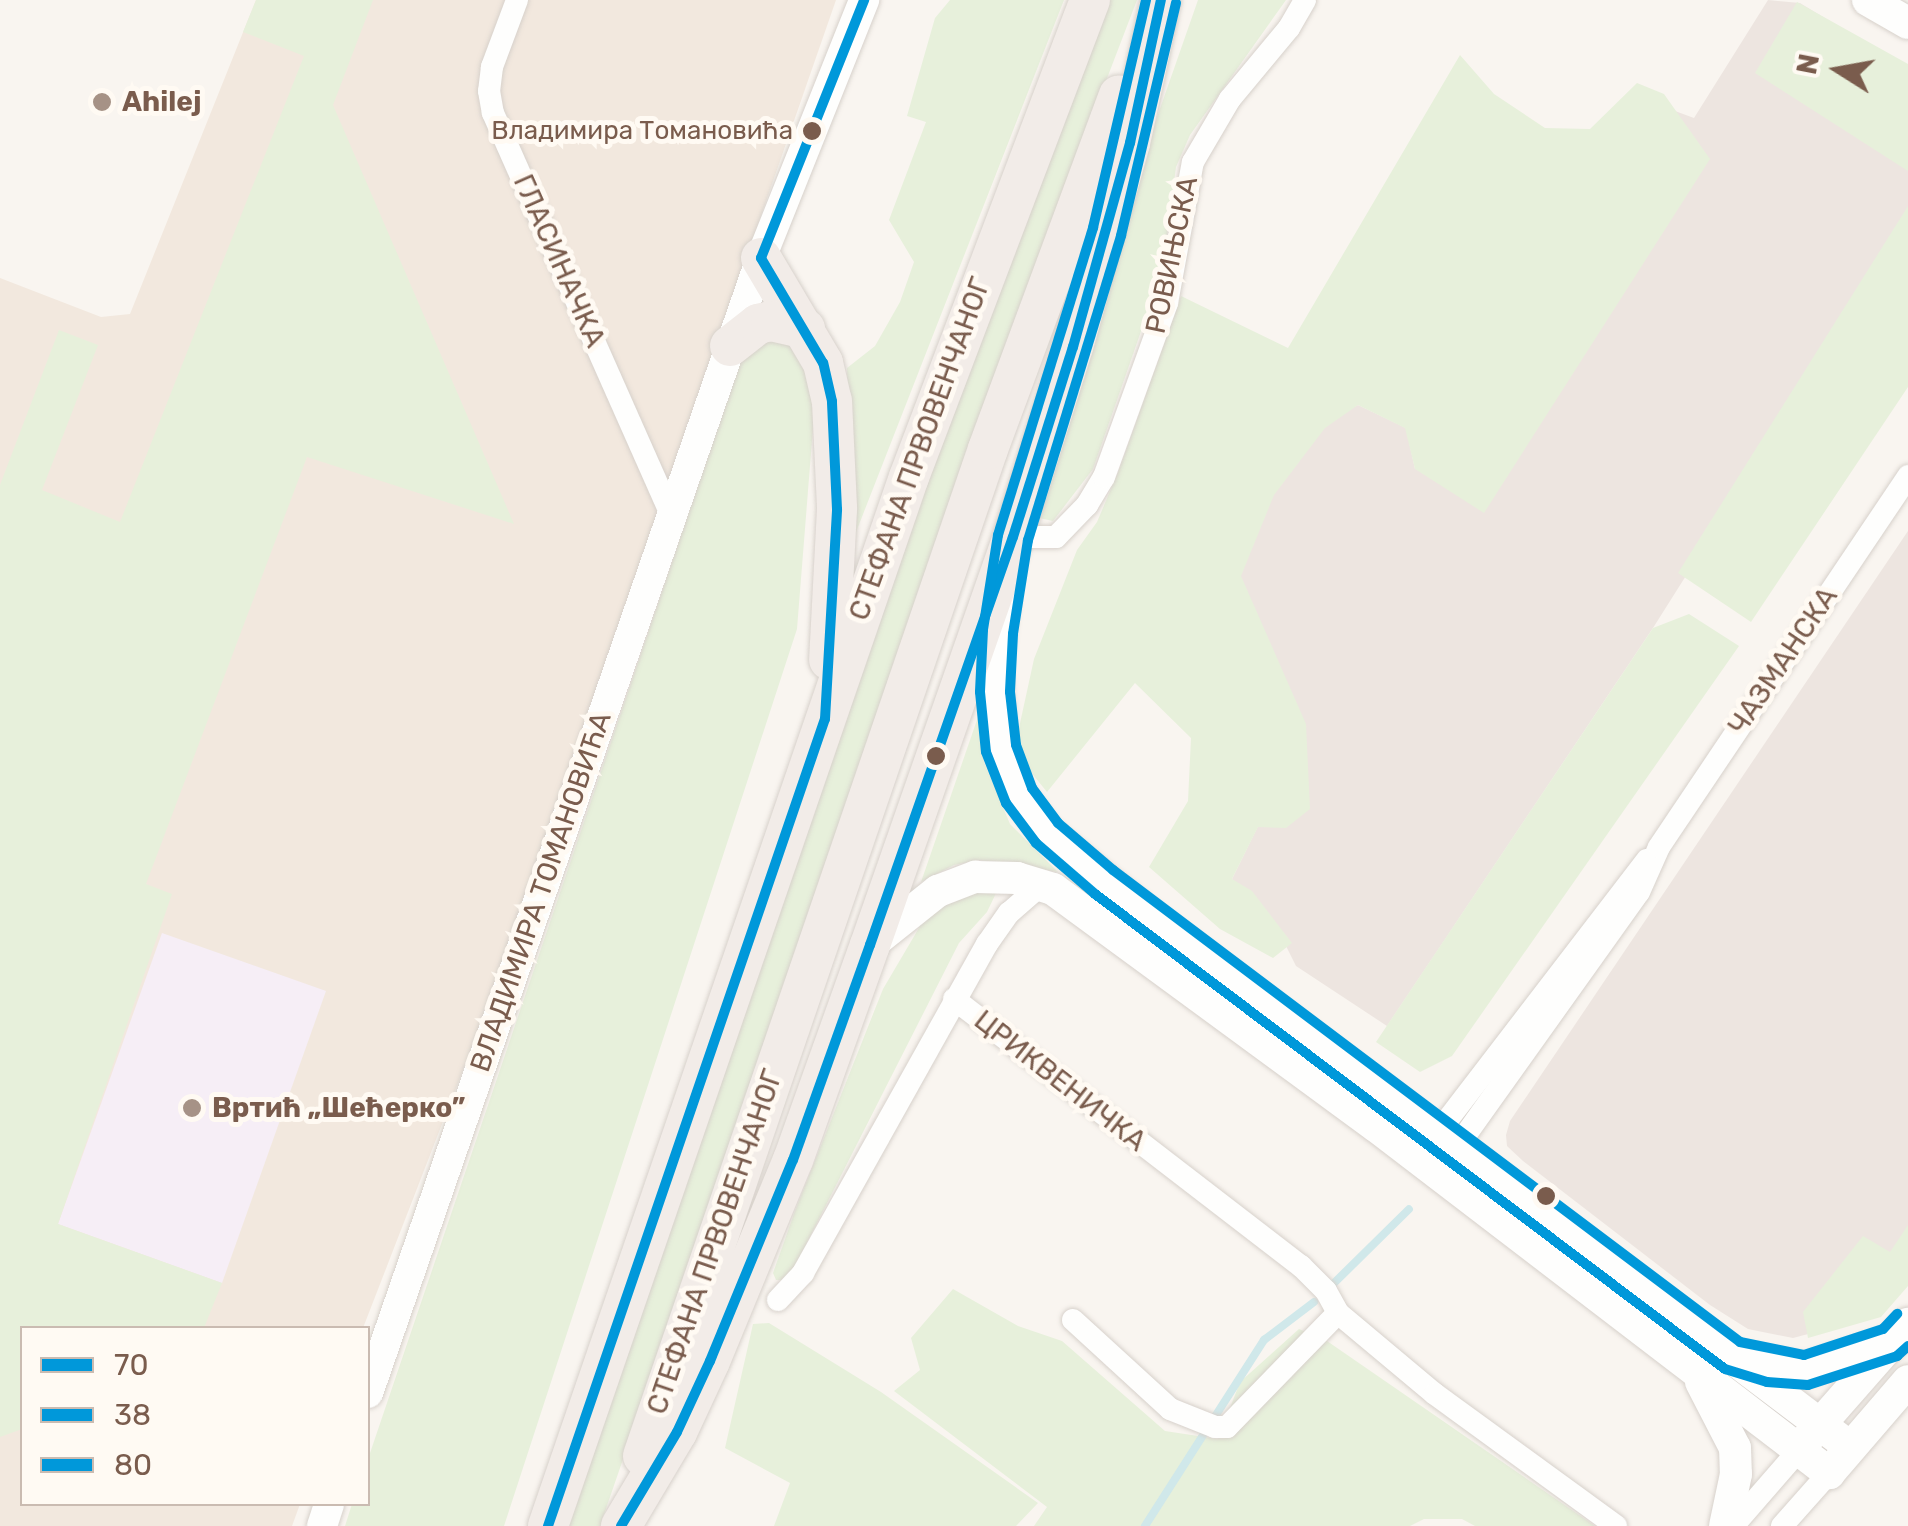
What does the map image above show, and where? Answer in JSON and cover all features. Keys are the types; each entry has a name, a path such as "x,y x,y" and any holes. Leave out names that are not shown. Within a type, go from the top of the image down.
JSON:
{"highway":[{"name":"СТЕФАНА ПРВОВЕНЧАНОГ","path":"548,1526 825,719 992,249 1090,0"},
{"path":"620,1526 677,1432 710,1360 793,1160 870,944 1013,537 1106,232 1160,0"},
{"name":"СТЕФАНА ПРВОВЕНЧАНОГ","path":"620,1526 1020,356 1160,0"},
{"path":"760,258 823,363 832,401 836,454 834,608 825,719"},
{"path":"730,346 758,324 771,321 805,330"}],"main road":[{"path":"1868,0 1908,23"},
{"path":"1013,537 995,664 1002,749 1019,796 1048,833 1146,936 1427,1168 1697,1373 1810,1437"},
{"path":"870,944 917,904 954,883 986,876 1041,884 1146,936 1447,1140 1732,1356 1810,1437 1839,1460 1908,1380"},
{"path":"1732,1356 1770,1368 1806,1370 1900,1333"},
{"path":"1810,1437 1900,1333"},
{"path":"1697,1373 1735,1448 1736,1474 1725,1526"}],"street":[{"name":"ГЛАСИНАЧКА","path":"517,0 492,67 489,91 494,113 672,517"},
{"name":"ВЛАДИМИРА ТОМАНОВИЋА","path":"370,1387 760,258 864,0"},
{"name":"РОВИЊСКА","path":"1013,537 1056,537 1088,506 1104,477 1167,303 1193,162 1230,98 1288,28 1305,0"},
{"name":"ЧАЗМАНСКА","path":"1427,1168 1639,892 1659,847 1908,476"},
{"path":"954,999 1010,913 1041,884"},
{"name":"ЦРИКВЕНИЧКА","path":"778,1300 802,1273 954,999 1301,1266 1326,1291 1338,1313 1435,1394 1616,1526"},
{"path":"1072,1320 1170,1409 1214,1428 1227,1427 1338,1313"},
{"path":"1734,1526 1810,1437"},
{"path":"1782,1526 1839,1460"}],"shaded area":[{"path":"256,0 836,0 473,1044 364,1326 20,1326 20,1506 299,1506 292,1526 0,1526 0,278 101,317 130,314"},
{"path":"1768,0 1800,3 1908,69 1908,224 1653,628 1387,1026 1296,966 1278,930 1232,879 1259,824 1233,606 1230,531 1292,440 1358,405 1406,428 1415,469 1675,111 1694,118"},
{"path":"1908,531 1908,1264 1872,1317 1793,1338 1748,1329 1710,1305 1523,1161 1507,1146 1506,1135 1510,1121"},
{"name":"Вртић „Шећерко”","path":"162,933 326,991 222,1283 58,1224"}],"green space":[{"path":"256,0 373,0 333,105 514,524 307,457 146,884 172,894 58,1224 222,1283 205,1326 20,1326 20,1430 0,1437 0,485 59,330 98,345 42,490 120,522 304,56 243,32"},
{"path":"950,0 1064,0 851,545 847,368 875,346 900,302 914,262 889,220 926,122 907,116 935,18"},
{"path":"1107,0 1137,0 1029,282 600,1526 567,1526 1003,260"},
{"path":"1198,0 1286,0 1190,135 1176,167 1162,271 1093,469 1053,521 1039,518 1148,143"},
{"path":"1797,2 1908,64 1908,171 1755,73"},
{"path":"1460,55 1494,94 1545,128 1590,129 1637,83 1664,94 1710,159 1484,513 1415,469 1405,428 1358,405 1325,428 1274,495 1241,576 1306,724 1310,809 1286,828 1258,827 1232,879 1252,891 1292,943 1273,958 1220,929 1149,867 1188,801 1191,738 1135,683 1047,792 1030,771 1017,737 1034,659 1077,550 1097,522 1119,470 1181,296 1288,348"},
{"path":"1908,206 1908,387 1751,622 1678,573"},
{"path":"765,332 799,342 817,378 797,629 504,1526 345,1526 351,1506 370,1506 370,1453 746,344"},
{"path":"1689,614 1739,646 1452,1056 1420,1072 1376,1042 1653,628"},
{"path":"978,717 984,762 1010,824 1058,872 979,860 954,865 921,882"},
{"path":"977,888 998,889 987,912 959,943 788,1280 776,1280 773,1273 795,1211 883,989 926,916"},
{"path":"1908,1225 1908,1286 1881,1317 1808,1338 1803,1312 1863,1236 1890,1252"},
{"path":"953,1289 1018,1326 1062,1341 1165,1431 1218,1439 1240,1382 1299,1329 1327,1341 1595,1526 1475,1526 1462,1519 1424,1519 1410,1526 1034,1526 1047,1507 894,1391 920,1370 911,1338"},
{"path":"769,1323 881,1392 1038,1503 1016,1526 774,1526 790,1483 725,1448 753,1324"}],"waterway":[{"path":"1327,1290 1409,1209"},
{"path":"1145,1526 1264,1340 1314,1302"}],"transit line":[{"name":"70","path":"548,1526 825,719 837,509 832,401 823,363 761,258 864,0"},
{"name":"38","path":"1146,0 1093,228 998,535 983,630 980,692 986,752 1006,803 1036,843 1095,894 1725,1369 1767,1382 1808,1385 1897,1356 1908,1346"},
{"name":"70","path":"621,1526 677,1432 710,1361 793,1160 870,945 1013,537 1073,347 1130,143 1161,0"},
{"name":"80","path":"1176,3 1121,236 1028,540 1013,634 1010,692 1016,745 1032,788 1058,823 1113,870 1740,1342 1804,1355 1883,1329 1897,1314"}],"place":[{"name":"Ahilej","path":"102,102"},
{"name":"Владимира Томановића","path":"812,131"},
{"name":"Вртић „Шећерко”","path":"192,1108"}]}
